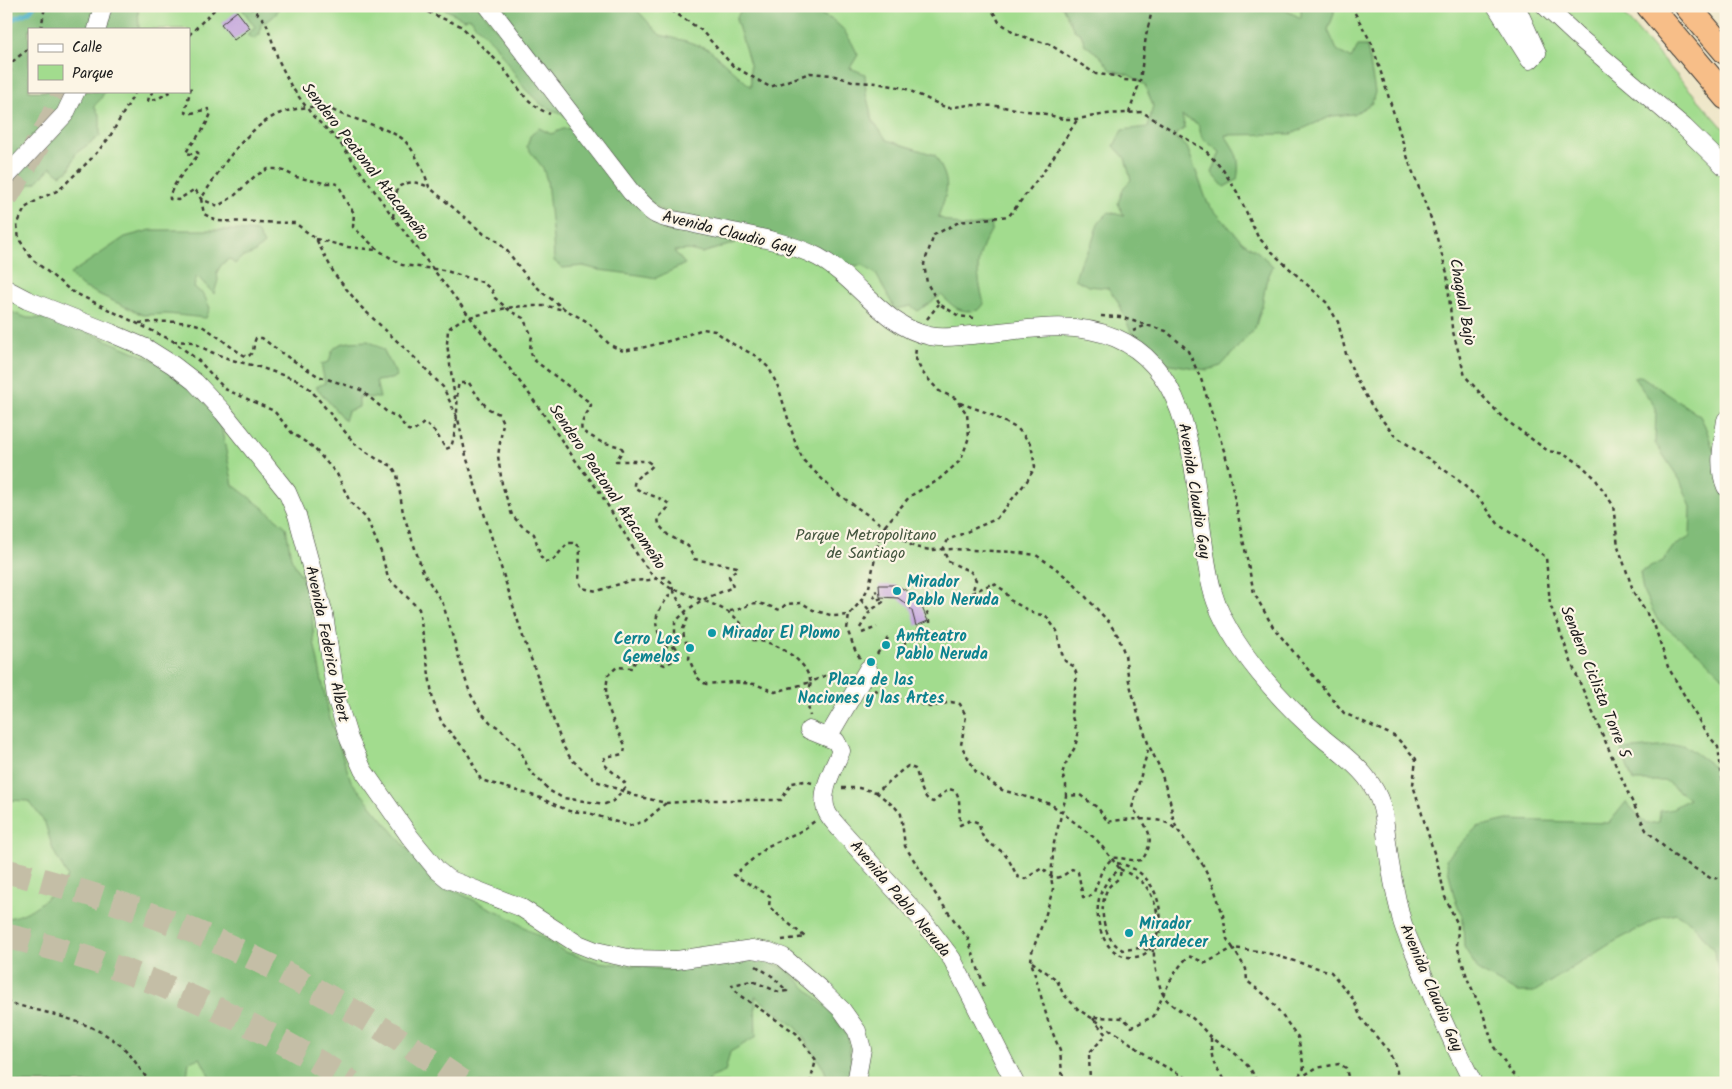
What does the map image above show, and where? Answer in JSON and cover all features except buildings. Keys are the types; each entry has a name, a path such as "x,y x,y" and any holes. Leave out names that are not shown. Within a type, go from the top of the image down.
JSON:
{"highway":[{"path":"1649,6 1726,96"},
{"path":"1687,6 1726,52"}],"street":[{"path":"97,28 103,6"},
{"name":"Avenida Claudio Gay","path":"488,6 631,192 657,216 777,242 815,256 835,267 905,328 932,337 1051,327 1073,328 1116,338 1141,352 1152,364 1176,401 1185,425 1207,571 1214,597 1225,623 1245,655 1291,708 1346,757 1367,778 1378,794 1385,816 1387,843 1401,919 1434,1003 1473,1083"},
{"path":"1496,6 1530,60 1537,54 1516,6"},
{"path":"1545,6 1576,35 1684,127 1726,168"},
{"path":"6,177 65,114 76,92"},
{"name":"Avenida Federico Albert","path":"6,289 27,300 146,348 173,365 195,382 224,412 287,492 297,515 324,614 336,697 349,739 363,770 410,837 437,870 448,879 520,907 576,943 596,951 633,959 677,960 752,949 770,952 783,957 842,1010 857,1032 862,1049 856,1083"},
{"path":"1726,420 1721,460 1722,479 1726,487"},
{"path":"810,730 828,737 868,669"},
{"name":"Avenida Pablo Neruda","path":"828,737 836,741 841,750 824,793 827,812 839,828 924,922 952,959 1015,1083"}],"path":[{"path":"40,28 45,6"},
{"path":"190,34 220,6"},
{"name":"Sendero Peatonal Atacameño","path":"250,6 266,22 278,58 291,86 312,115 338,140 393,217 530,395 599,491 638,556 655,579 673,590 678,590 729,612 744,625 751,640 762,640 779,646 805,668 811,682"},
{"path":"413,6 461,26 500,64 526,98 539,109 580,126"},
{"name":"Sendero Ciclista Torre 5","path":"664,6 701,30 733,66 770,87 810,72 831,75 856,82 904,88 947,108 970,105 997,106 1046,114 1063,119 1142,112 1205,150 1223,170 1237,192 1258,237 1276,257 1327,303 1338,322 1346,354 1356,379 1373,408 1394,435 1456,478 1481,501 1499,525 1546,557 1550,604 1573,667 1646,830 1673,855 1712,879 1726,876"},
{"path":"996,6 992,10 999,22 1015,33 1030,40 1049,44 1096,74 1116,76 1123,80 1140,81"},
{"path":"1129,113 1140,81 1146,36 1153,6"},
{"name":"Chagual Bajo","path":"1351,6 1372,44 1410,165 1432,221 1447,273 1452,328 1465,376 1503,418 1548,452 1565,454 1580,464 1594,477 1613,505 1618,546 1634,593 1655,628 1668,667 1705,731 1718,747 1723,784 1726,790"},
{"path":"6,67 28,49"},
{"path":"190,87 190,95 185,112 188,114 208,109 211,113 186,153 198,152 199,154 173,187 170,199 178,200 195,188 201,199 204,214 217,221 295,223 316,239 348,247 378,250"},
{"path":"153,92 148,101 159,98 168,92"},
{"path":"201,199 242,141 260,126 278,114 306,107 322,106 375,126 404,140 420,165 429,188"},
{"path":"975,318 959,316 939,304 927,283 924,264 934,235 959,222 1009,216 1047,167 1077,119"},
{"path":"174,340 192,342 232,360 297,380 310,389 355,444 392,466 397,474 403,513 423,572 443,604 470,693 480,711 519,747 529,770 550,791 563,798 604,804 614,801 626,787 625,782 604,762 604,759 607,756 624,753 626,747 615,726 607,704 606,689 608,675 617,667 632,668 640,651 657,663 665,665 682,656 675,646 676,622 684,613 702,600 733,587 729,576 737,567 694,559 688,546 668,535 658,525 658,518 668,508 669,504 634,487 635,480 650,470 653,465 647,461 616,461 623,450 621,447 601,442 582,431 582,422 591,405 589,402 534,360 530,354 532,336 523,318 506,308 496,298 492,290 482,282 459,274 402,265 378,250 353,227 354,213 345,200 339,185 334,183 312,181 296,177 284,171 268,170 255,176 234,196 222,204 214,204 201,199"},
{"path":"393,217 398,187 408,182 419,183 429,188 484,234 495,240 508,252 526,276 543,293 566,310 588,322 610,345 624,351 673,340 702,329 715,332 756,356 769,368 779,389 796,445 804,461 835,492 884,527 914,547 930,550 1013,552 1036,555 1072,582 1108,621 1118,636 1125,655 1129,681 1138,714 1149,746 1159,766 1170,801 1173,818 1214,885 1223,915 1227,940 1246,969 1247,981 1270,998 1298,1037 1304,1068 1294,1082"},
{"path":"316,239 335,275 362,308 443,387 456,416 466,456 522,634 562,746 571,759 596,782 666,803 711,800 781,800 792,783 805,781 832,788 859,788 876,792 901,814 905,846 940,901 968,939 985,988"},
{"path":"868,669 855,650 847,629 849,615 869,587 878,544 884,527 910,496 937,481 961,460 970,437 967,414 960,403 955,398 939,392 922,372 915,357 917,331 939,304"},
{"path":"457,412 447,344 448,330 462,319 506,308 547,306 566,310"},
{"path":"1094,315 1120,318 1166,332 1187,349 1201,379 1226,457 1254,593 1273,627 1344,713 1396,737 1416,759 1414,785 1439,869 1445,897 1458,925 1457,946 1468,980 1482,1011 1494,1047 1511,1072 1522,1083"},
{"path":"138,324 165,320 203,326 247,357 254,350 256,338 262,338 318,376 335,382 345,383 361,390 387,412 397,417 408,430 414,431 425,422 436,433 446,449 451,447 454,439 457,390 460,383 469,383 481,402 489,410 499,414 503,422 498,456 502,484 512,515 522,526 534,534 541,557 545,562 553,560 568,543 575,543 580,547 579,581 582,588 597,591 629,581 665,577 671,582 673,590 688,618 683,629 684,638 690,650 690,664 702,682 706,684 733,682 755,684 776,692 811,682 829,674 843,672 849,680 858,685 930,707 951,702 960,704 966,716 961,745 976,772 1002,790 1051,804 1096,839 1120,869 1143,883 1153,899 1158,918 1158,929 1155,940 1146,954 1134,958 1114,952 1105,942 1099,922 1100,893 1105,882 1120,869"},
{"path":"943,549 948,540 996,519 1027,481 1035,467 1031,444 1018,429 988,413 960,403"},
{"path":"943,549 948,561 971,572 976,580 972,593 993,583 1005,591 1010,600 1033,613 1046,616 1057,631 1060,651 1065,661 1072,666 1077,675 1071,714 1078,735 1075,748 1065,764 1062,774 1066,785 1066,796 1054,843 1051,877 1053,889 1032,952 1031,961 1048,1021 1060,1051 1062,1073 1066,1083"},
{"path":"673,590 658,611 656,620 657,630 668,648 675,646"},
{"path":"860,628 870,611 883,602 882,598 876,600 873,593 876,591"},
{"path":"861,600 870,611"},
{"path":"729,612 757,603 780,610 786,604 802,603 813,610 834,616 849,615"},
{"path":"924,604 930,620 930,627"},
{"path":"862,633 877,627"},
{"path":"919,627 918,636 922,657"},
{"path":"877,654 888,638"},
{"path":"904,640 909,656"},
{"path":"810,730 807,700 811,682"},
{"path":"1051,877 1064,875 1072,869 1078,872 1083,897 1088,898 1094,892 1102,870 1112,858 1122,857 1131,862 1142,860 1148,851 1149,830 1132,808 1149,746"},
{"path":"876,792 890,783 908,766 915,769 923,792 929,801 933,802 949,789 956,792 959,799 960,824 971,820 979,823 980,833 990,845 997,847 1008,858 1018,877 1025,880 1042,868 1051,877"},
{"path":"1066,796 1080,795 1098,808 1108,822 1141,819 1166,822 1180,832"},
{"path":"1115,863 1127,865 1137,870 1154,890 1161,915 1160,935 1154,951 1157,974 1163,995 1170,1003 1201,1025 1211,1038 1236,1054 1251,1070 1259,1083"},
{"path":"1120,869 1121,872 1118,880 1108,888 1104,899 1106,930 1111,940 1123,950 1154,951"},
{"path":"1092,1017 1124,1018 1132,1027 1154,1016 1180,964 1189,956 1206,963 1233,948 1264,952 1332,972 1353,999 1361,1018 1389,1052 1396,1067 1399,1083"},
{"path":"1031,961 1057,980 1063,994 1079,1010 1153,1060 1196,1083"},
{"path":"6,1002 83,1023 102,1032 121,1045 146,1077 148,1083"},
{"path":"1090,1083 1089,1053 1106,1035 1092,1017"},
{"path":"1211,1038 1211,1051 1216,1069 1224,1079 1224,1083"},
{"path":"1294,1082 1316,1068 1338,1064 1346,1068 1347,1083"}],"green space":[{"name":"Parque Metropolitano de Santiago","path":"6,6 1616,6 1726,131 1726,1083 6,1083"},
{"path":"6,6 138,6 139,28 28,28 28,92 104,92 94,106 100,116 100,136 76,153 69,170 60,175 51,167 37,182 25,186 6,166 6,78 12,70 6,57"},
{"path":"240,6 279,6 275,15 261,24 260,34 254,39 247,35 255,27"},
{"path":"439,6 478,6 568,117 543,106 525,89 494,43 475,25 471,18 464,19"},
{"path":"490,6 631,6 660,35 709,49 751,87 750,64 736,19 743,6 783,6 796,13 813,11 833,20 843,29 858,55 850,68 865,74 866,94 873,121 887,140 935,155 944,173 947,186 938,217 963,227 991,223 992,229 982,249 978,265 979,282 984,304 979,310 962,310 954,307 941,295 918,311 911,306 895,309 876,274 862,265 852,266 661,210 635,189"},
{"path":"1062,6 1277,6 1301,18 1301,6 1334,6 1334,14 1328,30 1337,50 1351,59 1358,46 1367,46 1375,92 1372,103 1354,114 1332,116 1291,134 1225,135 1235,151 1238,166 1237,180 1224,187 1212,173 1220,152 1202,138 1198,124 1182,116 1185,128 1174,136 1187,147 1208,204 1242,241 1273,266 1266,282 1262,306 1255,328 1221,366 1207,370 1165,363 1132,334 1117,300 1108,288 1088,286 1075,279 1080,262 1091,246 1098,223 1109,212 1124,216 1118,203 1124,187 1131,180 1125,158 1114,146 1122,130 1148,127 1153,106 1145,85 1129,75 1111,70 1099,55 1085,45 1081,34 1074,30"},
{"path":"539,128 551,134 563,129 572,128 655,223 736,243 702,253 689,250 674,251 685,264 656,278 583,266 563,268 554,261 547,181 543,168 527,147 530,136"},
{"path":"151,230 235,230 257,232 264,244 254,253 241,258 235,264 229,259 222,264 217,272 218,280 214,294 197,276 194,287 204,295 210,308 206,318 167,314 143,315 81,286 70,274 125,237"},
{"path":"6,310 27,318 57,319 165,365 206,403 221,426 233,485 286,527 291,558 301,576 311,604 314,642 329,715 351,781 428,874 461,894 505,915 565,952 598,962 669,970 750,955 785,968 828,1009 848,1036 852,1073 848,1083 829,1083 824,1069 797,1028 755,996 756,1037 730,1052 725,1072 710,1078 709,1083 210,1083 210,1077 200,1058 189,1062 187,1077 190,1083 6,1083 6,918 33,909 68,877 53,850 45,823 29,801 6,800"},
{"path":"368,341 383,349 397,376 391,379 376,381 380,398 359,397 359,407 348,411 345,421 316,387 325,383 321,364 329,362 333,350 340,345 349,342"},
{"path":"1641,376 1700,416 1715,454 1726,492 1726,680 1702,656 1658,621 1643,591 1640,572 1663,561 1673,547 1690,537 1691,507 1680,480 1655,443 1656,408 1634,378"},
{"path":"1684,745 1712,765 1726,771 1726,1037 1715,952 1695,926 1676,913 1663,916 1610,944 1534,992 1517,992 1479,971 1464,947 1463,919 1454,896 1446,859 1477,827 1507,820 1609,823 1626,802 1646,824 1659,822 1660,811 1669,810 1689,799 1666,781 1633,781 1621,750"},
{"path":"1613,1074 1632,1077 1644,1083 1607,1083"}],"waterway":[{"path":"6,22 29,12 34,6"}],"tunnel":[{"path":"6,197 48,127 65,92"},
{"path":"6,871 70,888 132,908 173,923 249,956 286,974 359,1015 430,1059 464,1083"},
{"path":"6,936 96,961 185,995 271,1036 352,1083"}],"place":[{"name":"Mirador Pablo Neruda","path":"897,591"},
{"name":"Mirador El Plomo","path":"712,633"},
{"name":"Anfiteatro Pablo Neruda","path":"886,645"},
{"name":"Cerro Los Gemelos","path":"690,648"},
{"name":"Plaza de las Naciones y las Artes","path":"871,662"},
{"name":"Mirador Atardecer","path":"1129,933"}]}
